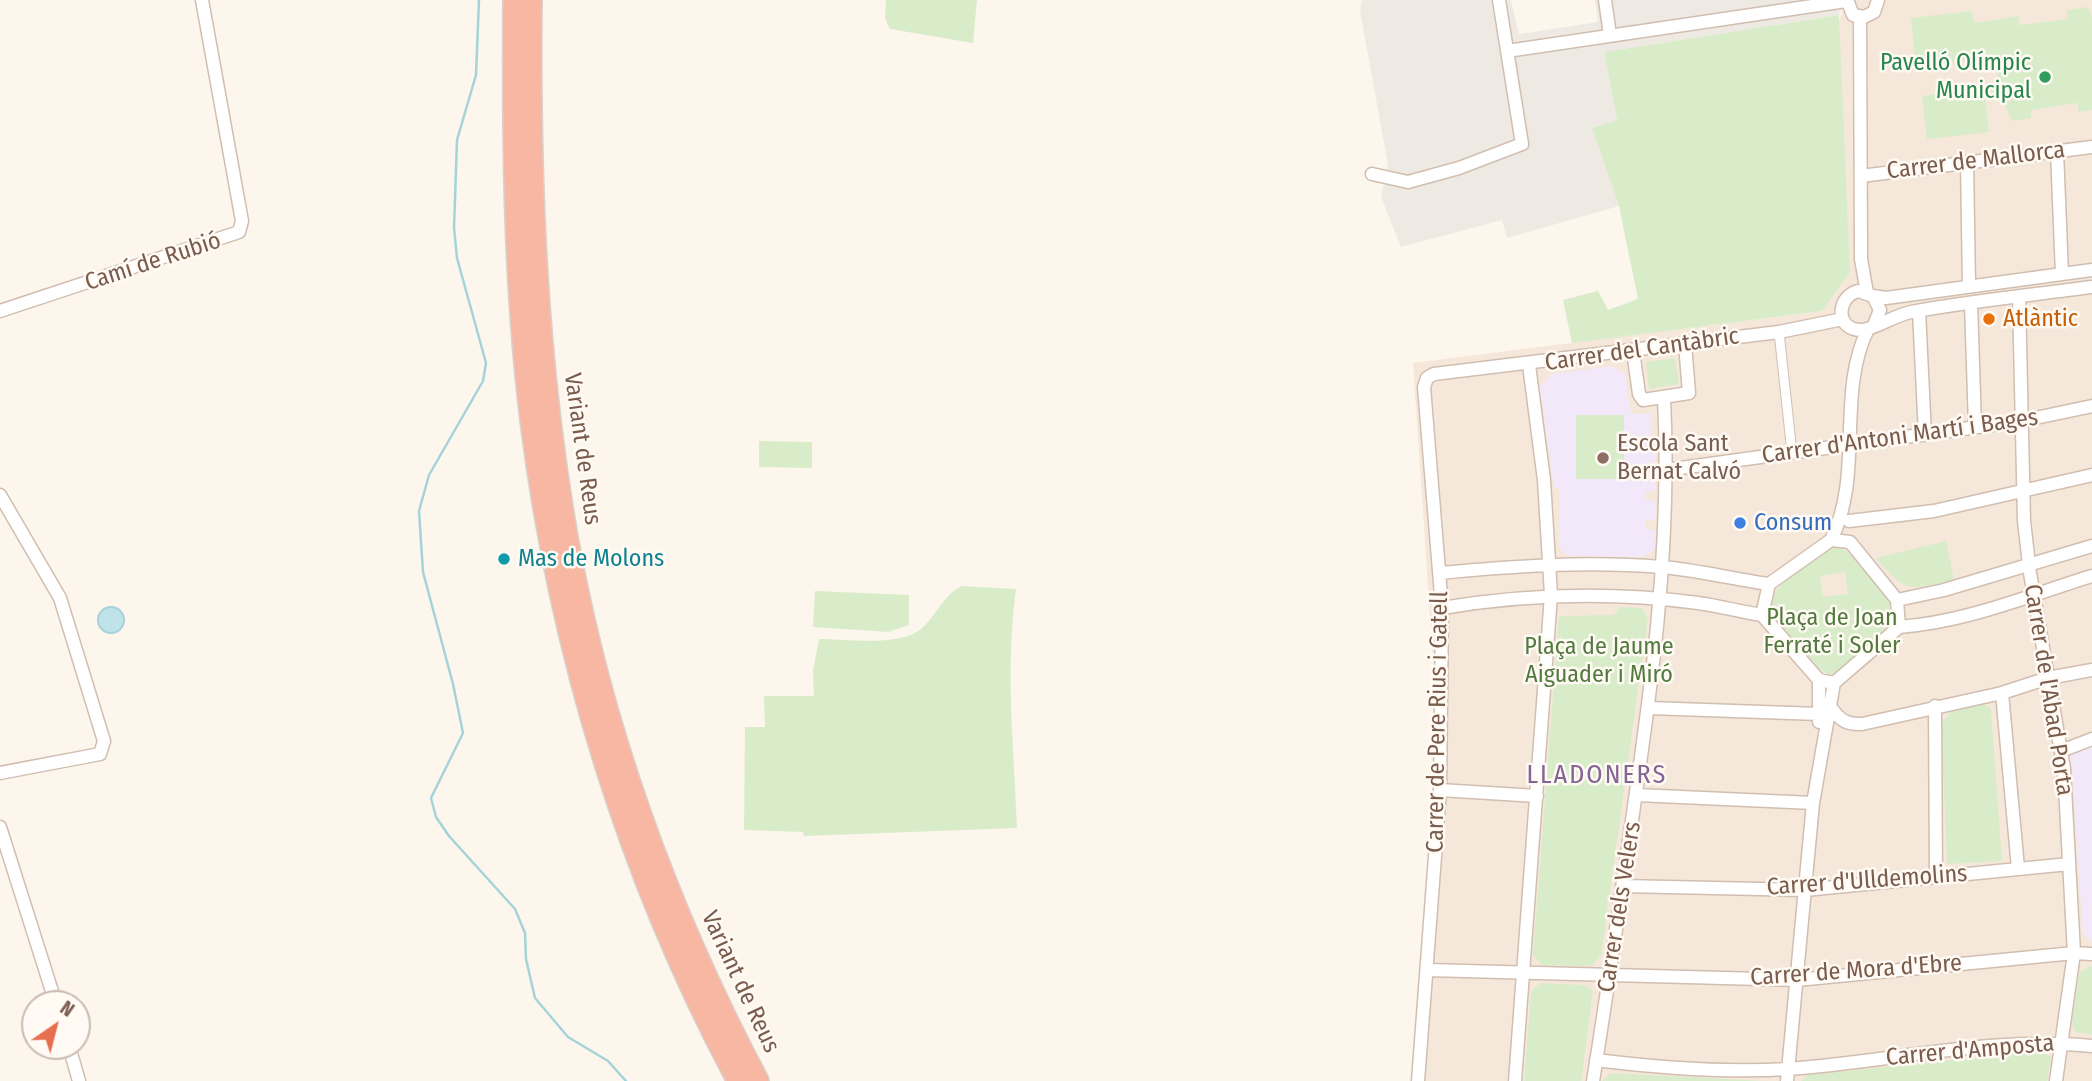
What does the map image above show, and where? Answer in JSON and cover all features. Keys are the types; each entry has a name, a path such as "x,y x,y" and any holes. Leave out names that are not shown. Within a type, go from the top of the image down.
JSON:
{"highway":[{"name":"Variant de Reus","path":"513,0 515,192 527,382 550,542 570,638 598,742 631,840 666,933 738,1081"},
{"name":"Variant de Reus","path":"531,0 533,210 540,327 549,414 579,592 615,737 646,832 688,936 758,1081"}],"street":[{"name":"Camí de Rubió","path":"0,311 239,232 242,221 202,0"},
{"path":"1372,174 1408,182 1499,155 1521,144 1499,0"},
{"path":"1605,0 1610,35"},
{"path":"1860,17 1874,12 1878,0"},
{"path":"1507,51 1759,7 1847,1 1850,11 1860,17"},
{"path":"1762,615 1769,584 1831,540 1844,507 1857,357 1880,310 1865,294 1861,258 1860,17"},
{"name":"Carrer de Mallorca","path":"1861,176 2092,147"},
{"path":"2057,151 2062,274"},
{"path":"1966,162 1969,286"},
{"path":"1857,357 1846,323 1843,302 1865,294 1886,298 2092,270"},
{"path":"1871,327 1891,317 1919,311 2092,287"},
{"name":"Carrer de l'Abad Porta","path":"2019,297 2023,491 2029,565 2061,751 2074,953 2056,1081"},
{"path":"1971,303 1975,427"},
{"path":"1919,311 1925,435"},
{"name":"Carrer del Cantàbric","path":"1440,374 1529,365 1846,323 1871,327"},
{"path":"1779,332 1792,453"},
{"path":"1633,351 1639,394 1643,400 1664,398 1689,393 1685,344"},
{"path":"1515,1081 1551,597 1544,480 1529,365"},
{"name":"Carrer de Pere Rius i Gatell","path":"1418,1081 1440,790 1442,608 1424,387 1427,378 1440,374"},
{"name":"Carrer dels Velers","path":"1593,1081 1637,795 1662,601 1666,470 1664,398"},
{"name":"Carrer d'Antoni Martí i Bages","path":"1666,470 2021,421 2092,406"},
{"path":"1849,521 1934,511 2092,475"},
{"path":"0,495 60,598 104,741 100,754 0,773"},
{"path":"1844,507 1849,521 1850,542 1897,600 1899,627"},
{"path":"1831,540 1850,542"},
{"path":"1897,600 2092,547"},
{"path":"1440,573 1550,563 1664,568 1769,584"},
{"path":"1788,1075 1813,803 1824,710 1834,682 1899,627 1936,624 1975,616 2092,576"},
{"path":"1442,608 1488,600 1551,597 1696,603 1762,615 1819,680 1824,710"},
{"path":"1649,708 1824,710 1850,725 2003,693 2049,678 2092,670"},
{"path":"1819,680 1834,682"},
{"path":"2003,693 2018,868"},
{"path":"1935,706 1936,877"},
{"path":"2061,751 2092,739"},
{"path":"1440,790 1537,796"},
{"path":"1637,795 1813,803"},
{"path":"0,827 51,990"},
{"name":"Carrer d'Ulldemolins","path":"1623,886 1805,890 2069,864"},
{"name":"Carrer de Mora d'Ebre","path":"1428,970 1797,980 2074,953 2092,954"},
{"name":"Carrer d'Amposta","path":"1596,1060 1788,1075 2062,1043 2092,1046"},
{"path":"73,1060 79,1081"}],"shaded area":[{"path":"1362,0 1511,0 1519,34 1598,22 1595,0 1845,0 1839,15 1604,52 1617,120 1592,128 1619,206 1507,238 1502,220 1401,247 1381,197 1388,165 1360,11"},
{"path":"1845,0 2092,0 2092,1081 1414,1081 1438,736 1413,363 1822,311 1850,272 1838,25"},
{"name":"Escola Sant Bernat Calvó","path":"1611,366 1625,374 1631,414 1651,414 1652,452 1656,453 1656,463 1646,463 1646,472 1656,472 1656,491 1646,491 1646,500 1656,501 1656,520 1646,520 1646,529 1656,530 1655,548 1644,557 1568,556 1559,547 1560,488 1554,488 1540,386 1552,374"},
{"path":"2092,742 2092,942 2083,934 2071,750"}],"green space":[{"path":"886,0 977,0 973,43 890,29 885,18"},
{"name":"Pavelló Olímpic Municipal","path":"2088,7 2092,18 2092,110 2079,112 2077,103 2031,110 2031,118 2012,121 2001,96 1985,98 1989,132 1927,139 1922,96 1999,88 1996,57 1916,66 1911,18 1972,11 1974,23 2018,16 2020,25 2068,19 2067,10"},
{"path":"1839,15 1850,272 1822,311 1572,343 1563,300 1598,291 1608,310 1638,299 1619,206 1592,128 1617,120 1604,52"},
{"path":"1675,358 1679,384 1649,389 1646,362"},
{"path":"1576,415 1624,415 1624,479 1576,479"},
{"path":"759,441 812,442 812,468 759,467"},
{"path":"1946,541 1954,580 1910,587 1896,579 1876,558"},
{"name":"Plaça de Joan Ferraté i Soler","path":"1840,546 1854,558 1879,583 1894,607 1893,616 1881,636 1860,656 1830,675 1812,663 1794,645 1768,606 1788,577 1818,553","holes":["1845,572 1848,594 1823,597 1820,576"]},
{"path":"962,586 1016,589 1011,679 1017,828 804,836 803,832 744,830 745,727 765,727 764,696 814,696 813,671 819,639 887,640 912,635 926,624 950,594"},
{"path":"815,591 909,595 909,625 888,632 813,627"},
{"name":"Plaça de Jaume Aiguader i Miró","path":"1619,607 1642,608 1648,618 1601,955 1591,966 1542,965 1533,955 1559,616 1614,615"},
{"path":"1982,703 1991,709 2002,861 1947,864 1941,723 1954,709"},
{"path":"2090,966 2092,1035 2076,1032 2072,1025 2079,973"},
{"path":"1540,983 1585,985 1593,991 1581,1081 1524,1081 1531,992"},
{"path":"2041,1051 2051,1057 2047,1081 1801,1081 1808,1075"},
{"path":"1611,1073 1763,1081 1602,1081"}],"water":[{"path":"111,607 121,610 124,620 121,630 111,633 101,630 98,620 101,610"}],"waterway":[{"path":"479,0 476,75 457,140 454,228 457,258 486,363 483,381 429,475 419,511 423,572 453,684 463,733 431,798 436,817 449,836 515,909 525,933 526,959 535,998 568,1037 608,1061 626,1081"}],"place":[{"name":"Pavelló Olímpic Municipal","path":"2045,77"},
{"name":"Atlàntic","path":"1989,319"},
{"name":"Escola Sant Bernat Calvó","path":"1603,458"},
{"name":"Consum","path":"1740,523"},
{"name":"Mas de Molons","path":"504,559"}],"district":[{"name":"LLADONERS","path":"1597,776"}]}
